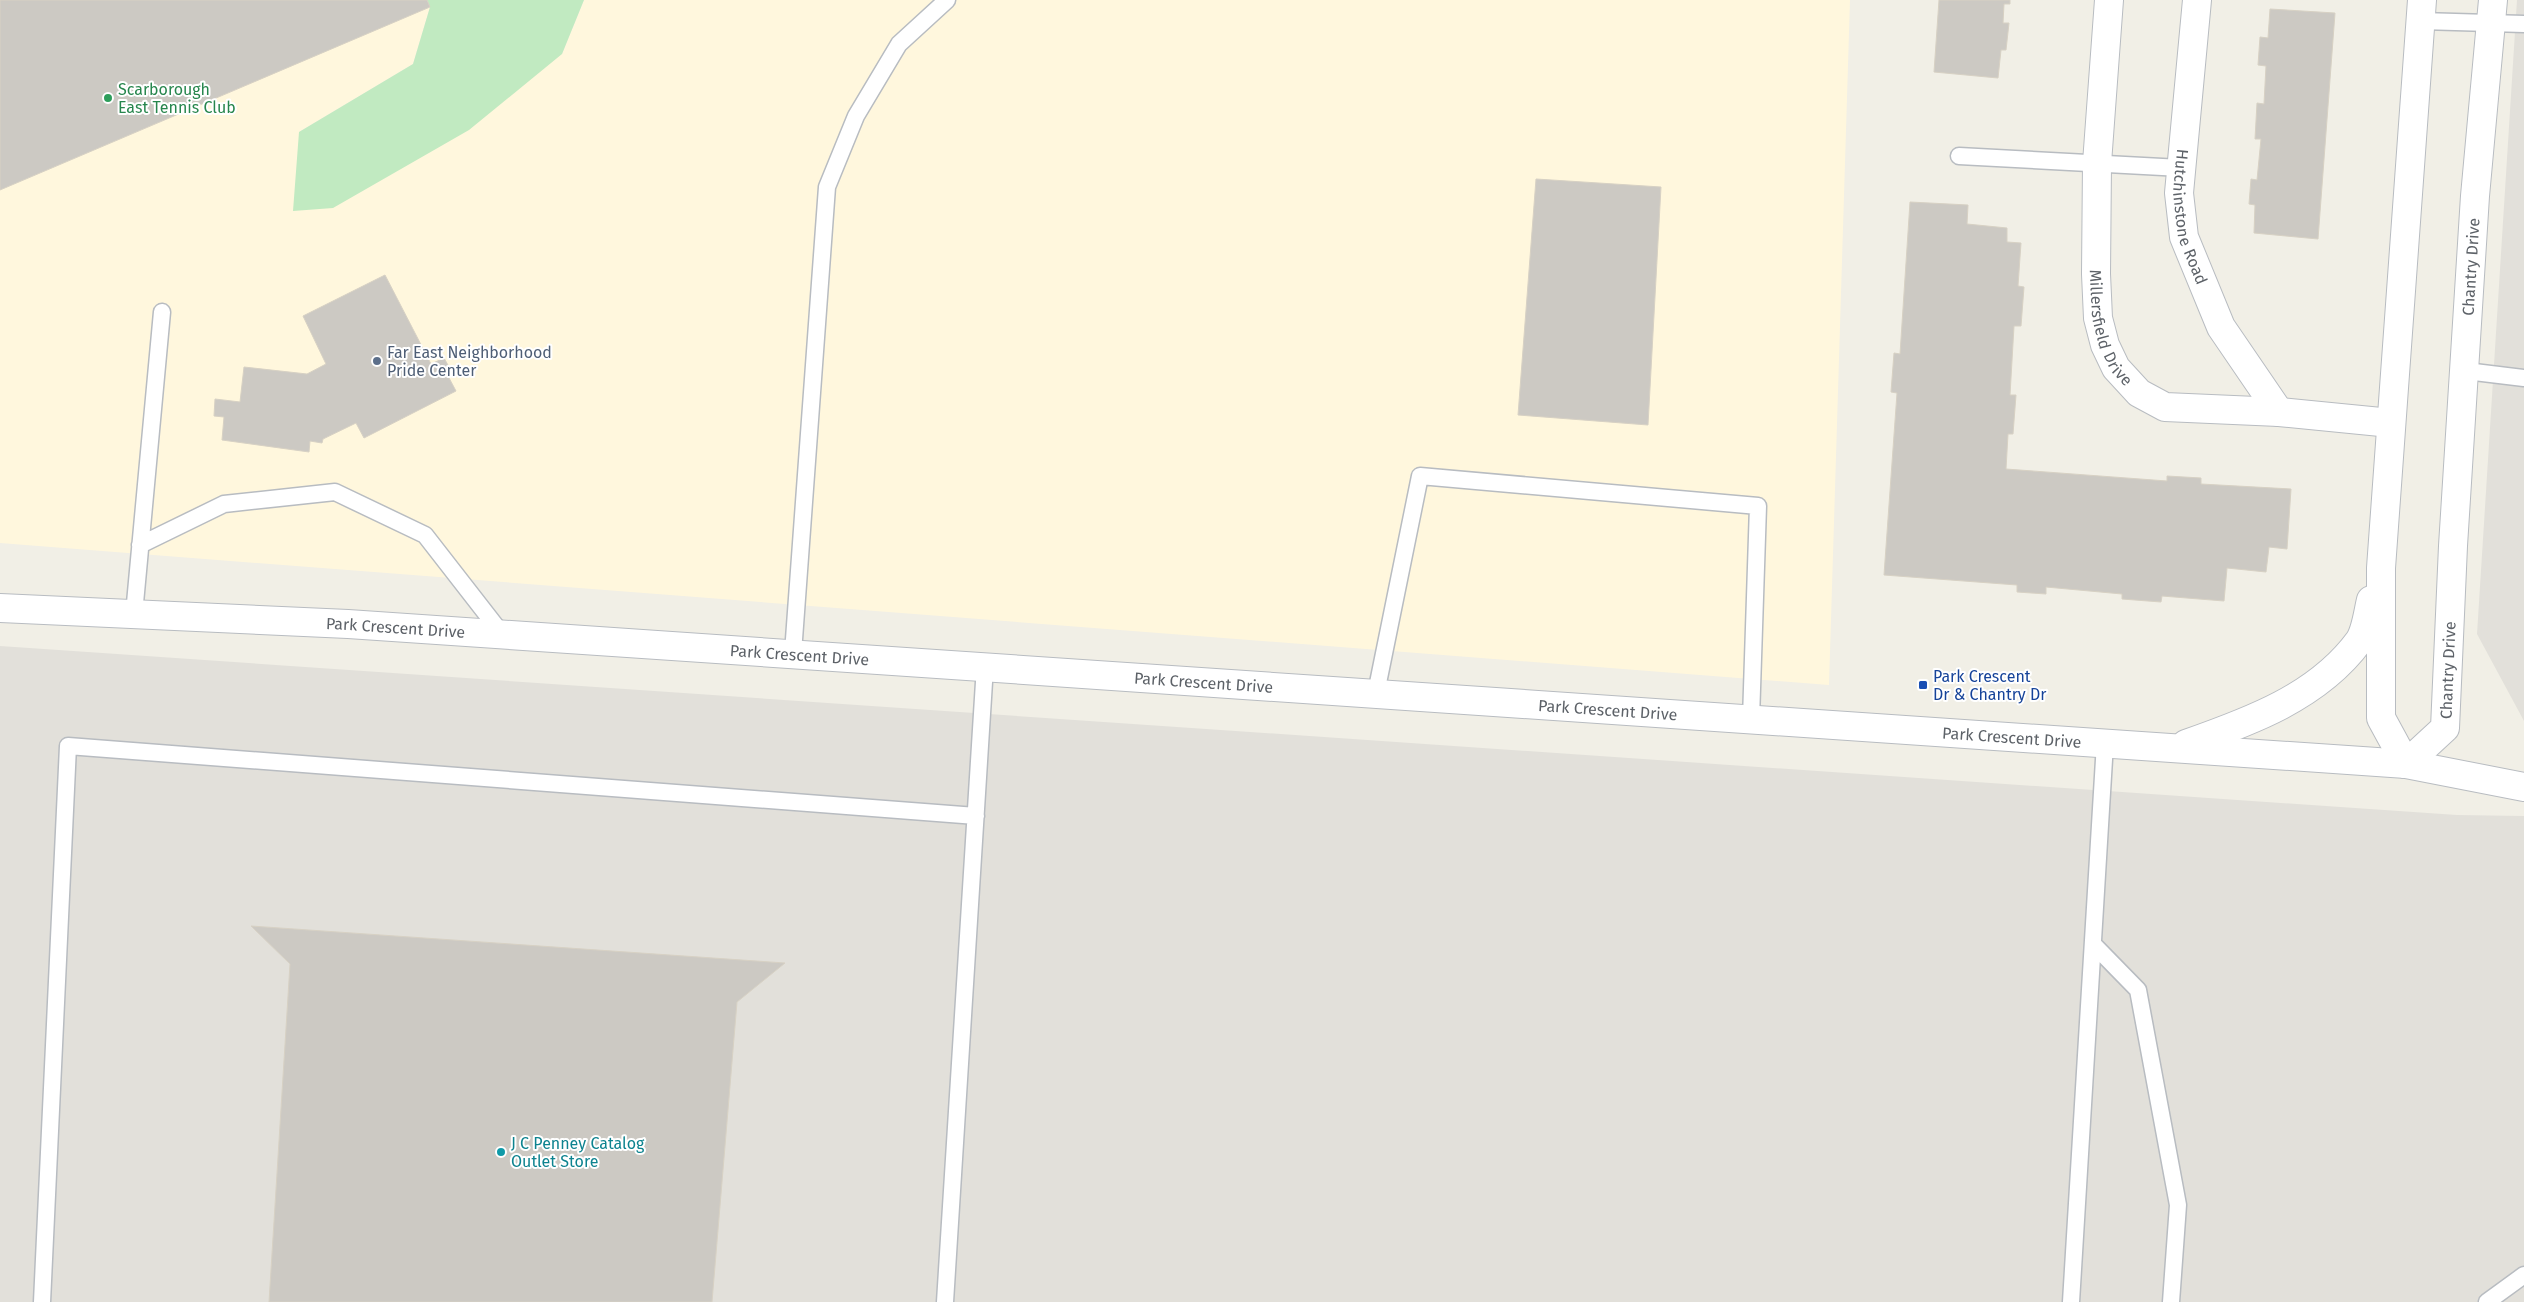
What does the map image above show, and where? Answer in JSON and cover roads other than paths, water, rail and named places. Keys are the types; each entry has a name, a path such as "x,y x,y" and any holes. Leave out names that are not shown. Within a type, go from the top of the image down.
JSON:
{"street":[{"name":"Millersfield Drive","path":"2109,0 2097,163 2096,274 2098,318 2105,345 2116,368 2139,392 2164,407 2278,412 2391,423"},
{"name":"Hutchinstone Road","path":"2197,0 2179,193 2184,237 2221,327 2278,412"},
{"path":"2406,764 2381,718 2380,568 2421,10"},
{"name":"Chantry Drive","path":"2406,764 2445,728 2453,546 2466,371 2475,196 2492,11"},
{"path":"2176,748 2244,724 2303,693 2331,672 2360,639 2380,568"},
{"name":"Park Crescent Drive","path":"0,608 348,624 2406,764 2524,787"}],"lane":[{"path":"793,653 827,187 856,116 899,44 947,0"},
{"path":"2421,10 2492,11 2524,24"},
{"path":"1958,156 2181,168"},
{"path":"134,614 162,312"},
{"path":"2466,371 2524,378"},
{"path":"1376,693 1420,476 1758,506 1751,719"},
{"path":"140,545 224,504 335,492 424,535 502,634"},
{"path":"945,1302 985,666"},
{"path":"2071,1302 2105,743"},
{"path":"42,1302 68,746 976,816"},
{"path":"2093,944 2138,990 2178,1205 2171,1302"},
{"path":"2487,1302 2524,1275"}],"place":[{"name":"Scarborough East Tennis Club","path":"108,98"},
{"name":"Far East Neighborhood Pride Center","path":"377,361"},
{"name":"Park Crescent Dr & Chantry Dr","path":"1923,685"},
{"name":"J C Penney Catalog Outlet Store","path":"501,1152"}]}
